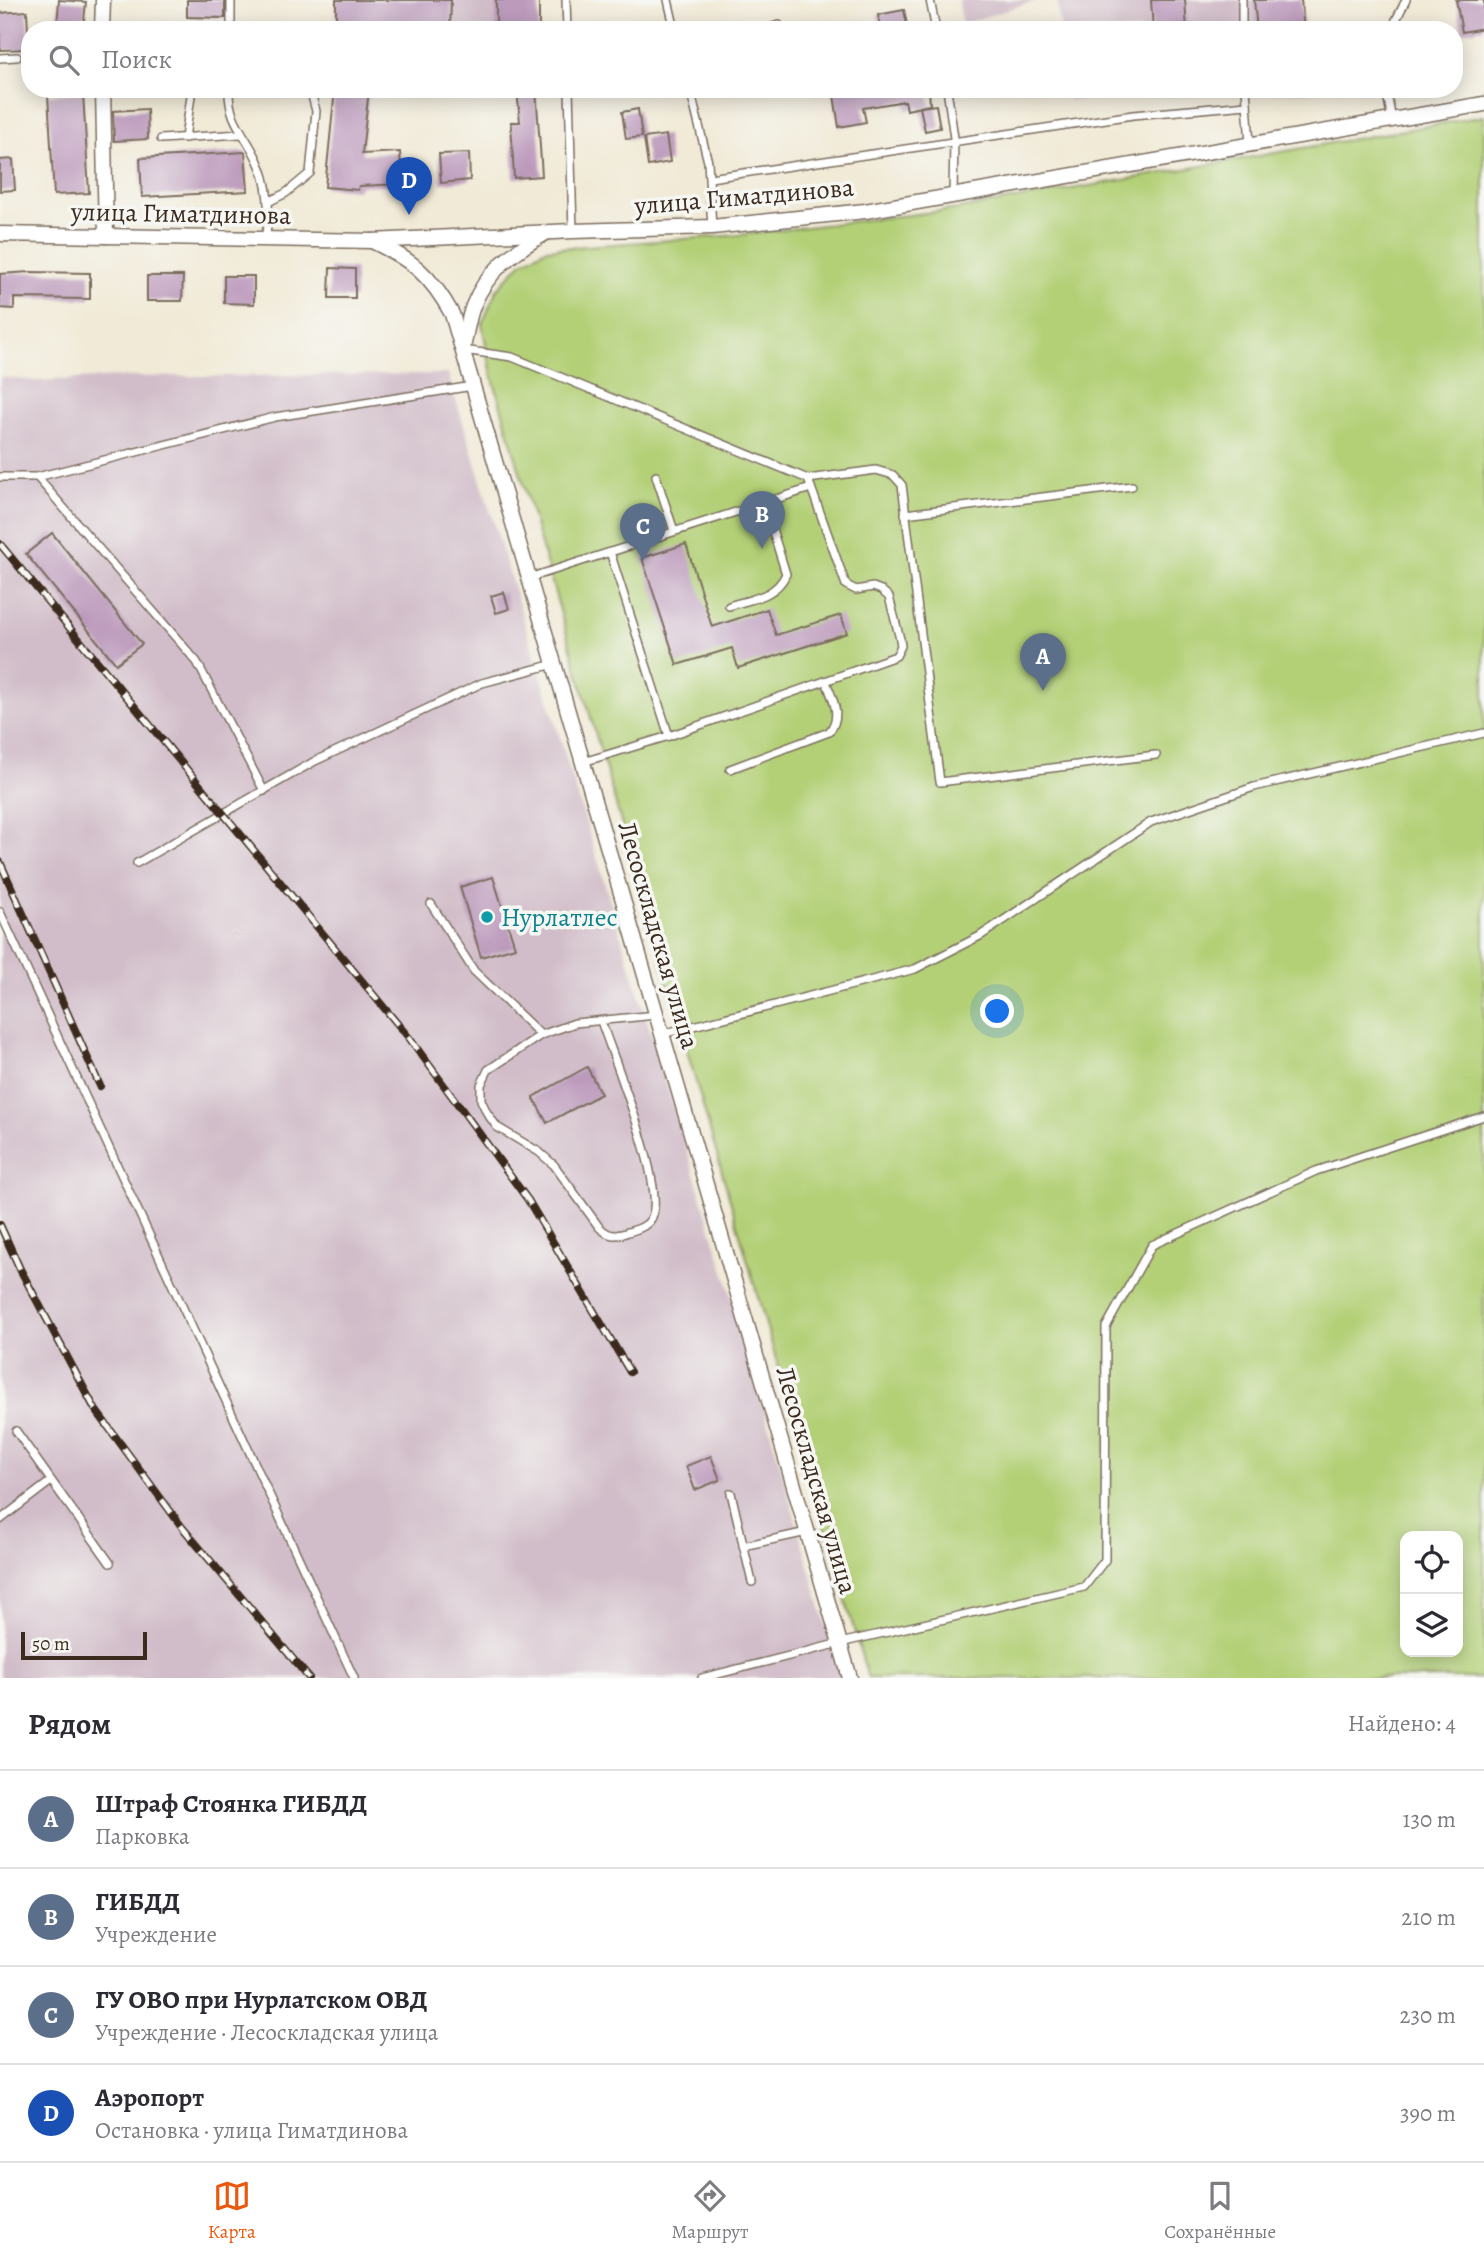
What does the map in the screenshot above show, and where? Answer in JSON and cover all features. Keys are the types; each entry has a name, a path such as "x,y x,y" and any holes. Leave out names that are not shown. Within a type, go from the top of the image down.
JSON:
{"street":[{"path":"102,21 103,0"},
{"path":"103,98 106,236"},
{"name":"улица Гиматдинова","path":"0,234 372,241 712,227 865,211 1484,104"},
{"path":"462,350 473,306 492,274 514,252 546,233"},
{"name":"Лесоскладская улица","path":"372,241 402,255 437,286 452,314 850,1678"}],"lane":[{"path":"231,0 231,21"},
{"path":"566,0 567,21"},
{"path":"668,0 673,21"},
{"path":"930,0 934,21"},
{"path":"1242,0 1242,21"},
{"path":"1396,21 1406,0"},
{"path":"0,58 17,57"},
{"path":"185,138 191,98"},
{"path":"230,98 233,117 241,135 258,159 267,189 270,219 265,239"},
{"path":"268,202 286,193 310,173 316,111 312,98"},
{"path":"569,98 573,231"},
{"path":"692,98 710,178 712,227"},
{"path":"948,98 954,140 953,196"},
{"path":"1247,98 1250,145"},
{"path":"1388,98 1392,120"},
{"path":"710,178 1133,115 1247,105"},
{"path":"161,139 241,135"},
{"path":"462,350 512,357 808,479 876,470 893,475 902,485 940,782 1156,755"},
{"path":"0,477 37,477 275,416 473,386"},
{"path":"656,475 674,531"},
{"path":"37,477 197,662 264,790"},
{"path":"583,762 669,736 896,656 901,646 889,597 873,587 856,590 846,585 808,479"},
{"path":"905,514 1132,486"},
{"path":"529,578 811,488"},
{"path":"729,606 773,592 781,585 786,574 764,503"},
{"path":"610,552 669,736"},
{"path":"136,863 315,761 482,683 554,664"},
{"path":"730,769 829,732 838,715 826,681"},
{"path":"662,1034 915,969 980,936 1151,821 1254,787 1484,733"},
{"path":"430,904 474,971 541,1035"},
{"path":"0,912 354,1678"},
{"path":"601,1021 650,1165 653,1217 649,1223 622,1235 605,1233 554,1165 497,1127 486,1113 481,1100 481,1085 488,1070 541,1035 564,1025 656,1015"},
{"path":"702,1678 1084,1587 1105,1560 1106,1327 1152,1245 1316,1171 1484,1116"},
{"path":"16,1431 110,1563"},
{"path":"0,1520 51,1481"},
{"path":"731,1493 752,1582"},
{"path":"743,1546 807,1532"}],"shaded area":[{"path":"336,0 539,0 539,21 336,21"},
{"path":"959,0 1038,0 972,21 962,21"},
{"path":"1057,0 1301,0 1303,21 1060,21"},
{"path":"1068,98 1122,98 1068,100"},
{"path":"448,374 728,1284 841,1678 0,1678 0,377 36,381 119,377"}],"green space":[{"path":"1484,116 1484,1678 868,1678 492,375 482,324 497,289 521,263 546,249 739,235 959,209"}],"building":[{"path":"59,0 86,2 84,21 57,21"},
{"path":"187,0 225,0 225,18 187,17"},
{"path":"336,0 451,0 450,21 336,21"},
{"path":"496,0 539,0 539,21 496,21"},
{"path":"1151,0 1185,0 1186,21 1152,21"},
{"path":"1254,0 1301,0 1303,21 1256,21"},
{"path":"1456,0 1484,0 1484,28 1463,32 1463,21 1460,21"},
{"path":"904,10 906,21 879,21 878,15"},
{"path":"27,11 28,21 21,21 21,49 0,50 0,13"},
{"path":"48,98 83,98 89,193 54,195"},
{"path":"334,98 368,98 362,154 400,152 402,184 359,186 358,190 325,187"},
{"path":"518,98 537,98 542,176 514,178 511,122 520,122"},
{"path":"834,98 930,98 930,105 907,110 905,101 863,108 866,122 839,127"},
{"path":"936,105 940,128 925,131 920,107"},
{"path":"147,109 148,139 114,141 113,111"},
{"path":"638,109 642,137 626,139 622,112"},
{"path":"666,135 670,162 648,166 644,138"},
{"path":"245,152 248,191 142,197 140,158"},
{"path":"469,153 470,180 441,183 439,154"},
{"path":"13,159 15,190 0,191 0,160"},
{"path":"330,268 355,269 355,298 329,298"},
{"path":"90,273 90,299 14,298 14,309 0,308 0,274"},
{"path":"147,276 183,276 182,301 147,301"},
{"path":"224,276 254,276 254,304 224,303"},
{"path":"52,533 142,644 116,664 26,554"},
{"path":"686,544 712,627 767,609 776,635 841,615 847,633 738,668 732,648 677,665 642,558"},
{"path":"504,592 509,609 496,613 491,596"},
{"name":"Нурлатлес","path":"493,877 515,947 481,957 460,887"},
{"path":"587,1067 601,1094 547,1123 533,1097"},
{"path":"711,1456 720,1480 695,1490 686,1466"}],"railway":[{"path":"0,544 410,1039 528,1200 630,1372"},
{"path":"0,862 100,1086"},
{"path":"0,1225 20,1269 95,1409 182,1527 309,1678"}],"place":[{"name":"Аэропорт","path":"409,215"},
{"name":"ГИБДД","path":"762,549"},
{"name":"ГУ ОВО при Нурлатском ОВД","path":"643,561"},
{"name":"Штраф Стоянка ГИБДД","path":"1043,691"},
{"name":"Нурлатлес","path":"487,917"}]}
